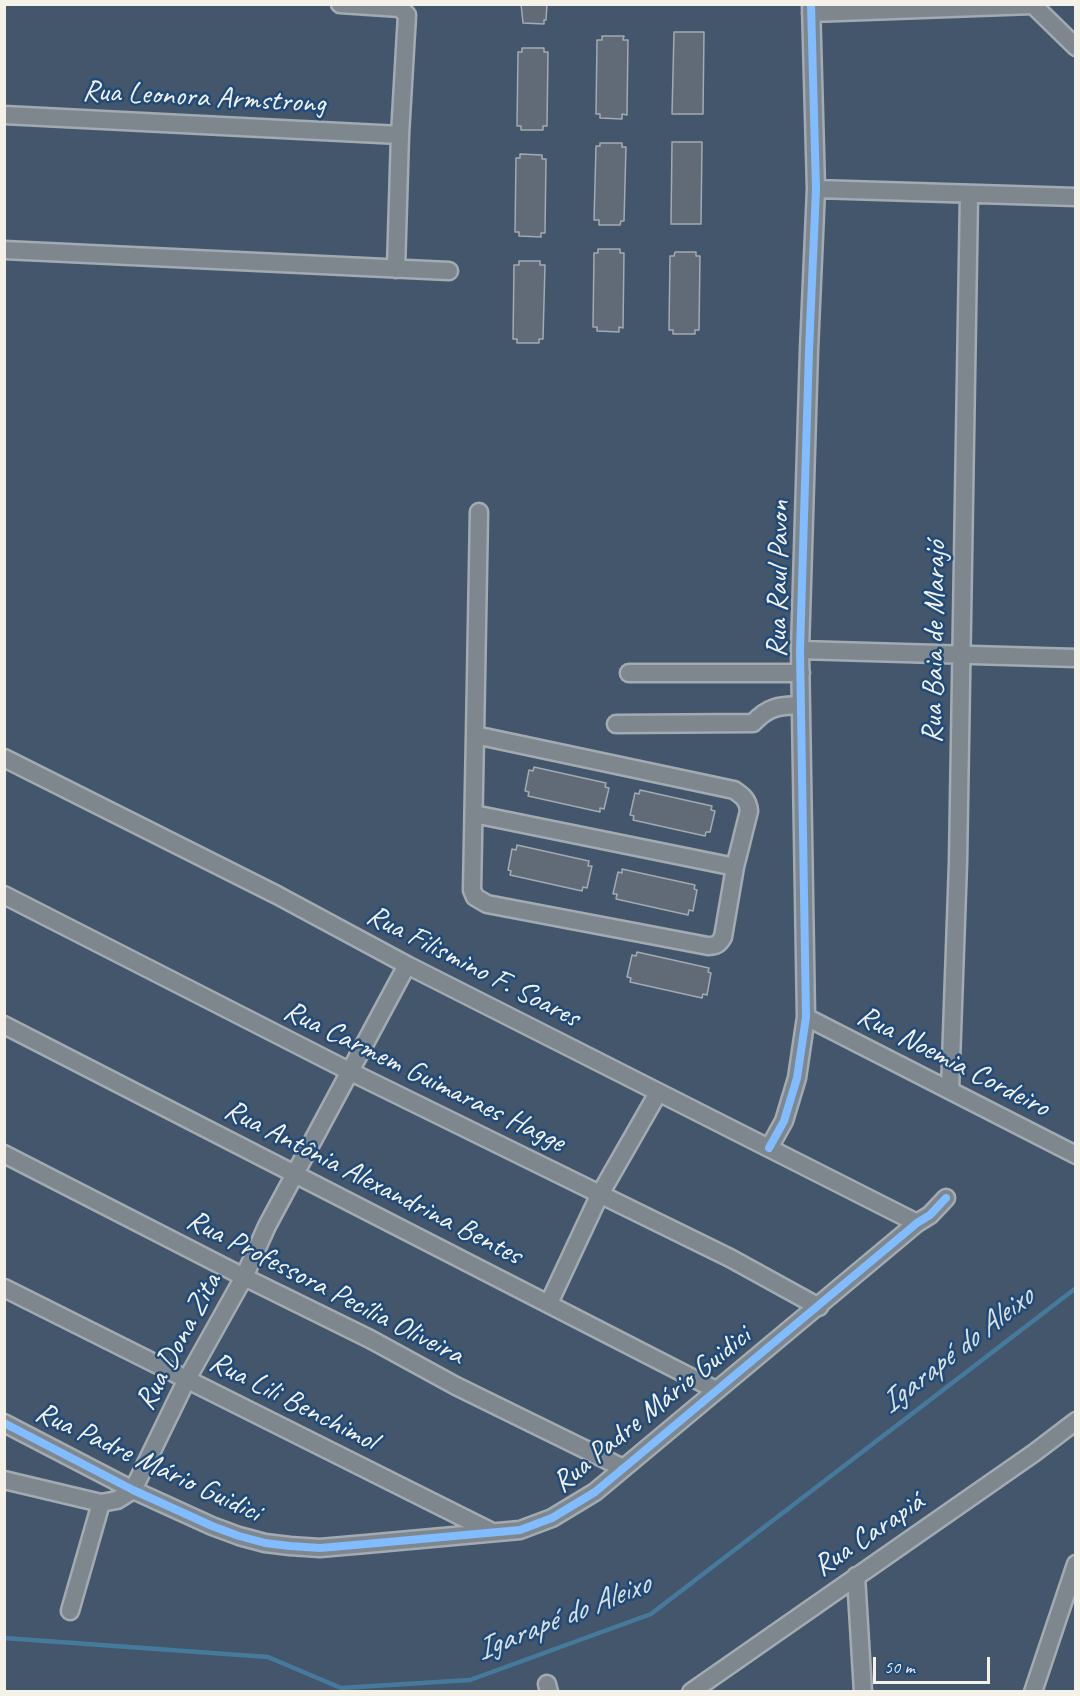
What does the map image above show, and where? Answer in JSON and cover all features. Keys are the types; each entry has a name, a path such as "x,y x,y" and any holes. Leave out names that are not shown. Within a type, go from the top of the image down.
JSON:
{"street":[{"path":"340,4 400,8 407,15 396,268"},
{"path":"811,9 1032,5 1076,47"},
{"name":"Rua Raul Pavon","path":"769,1148 784,1121 797,1078 806,1017 800,650 816,189 811,9"},
{"name":"Rua Leonora Armstrong","path":"4,115 400,135"},
{"path":"816,189 1076,197"},
{"name":"Rua Baia de Marajó","path":"950,1090 958,863 969,195"},
{"path":"4,250 449,271"},
{"path":"475,735 734,790 742,795 748,803 749,811 735,867 723,937 715,946 696,944 487,904 475,897 472,890 479,512"},
{"path":"800,650 1076,658"},
{"path":"629,673 801,673"},
{"path":"616,724 753,723 768,710 780,706 801,705"},
{"name":"Rua Filismino F. Soares","path":"4,758 277,895 407,965 917,1223"},
{"path":"474,814 735,867"},
{"name":"Rua Carmem Guimaraes Hagge","path":"4,895 350,1071 538,1162 599,1196 730,1258 819,1307"},
{"name":"Rua Dona Zita","path":"133,1490 187,1379 244,1277 267,1226 407,965"},
{"name":"Rua Noemia Cordeiro","path":"806,1017 1076,1155"},
{"name":"Rua Antônia Alexandrina Bentes","path":"4,1025 716,1390"},
{"path":"549,1303 599,1196 658,1093"},
{"name":"Rua Professora Pecília Oliveira","path":"4,1154 370,1339 456,1386 623,1468"},
{"name":"Rua Padre Mário Guidici","path":"4,1424 133,1490 239,1536 265,1543 320,1548 520,1530 552,1518 596,1492 917,1223 930,1215 945,1198"},
{"name":"Rua Lili Benchimol","path":"4,1288 493,1533"},
{"name":"Rua Carapiá","path":"691,1692 707,1686 856,1576 1034,1453 1076,1421"},
{"path":"4,1480 101,1503 117,1500 133,1490"},
{"path":"70,1611 101,1503"},
{"path":"1034,1692 1076,1564"},
{"path":"856,1576 863,1692"}],"building":[{"path":"521,4 547,4 544,24 523,23"},
{"path":"674,32 704,32 703,114 672,114"},
{"path":"602,36 624,36 623,40 628,40 627,115 622,114 622,119 600,118 600,114 596,114 597,40 602,40"},
{"path":"522,48 544,48 544,52 548,52 547,126 543,126 543,130 521,130 521,126 517,126 518,52 522,52"},
{"path":"672,142 702,142 701,224 671,224"},
{"path":"600,143 622,143 622,147 626,147 624,221 621,221 620,225 599,225 599,220 594,220 596,146 600,146"},
{"path":"520,154 542,155 542,159 546,159 545,233 541,233 541,237 519,236 519,232 515,232 516,158 520,158"},
{"path":"598,249 620,249 620,253 624,253 623,328 619,327 619,332 597,331 597,327 593,327 594,253 598,253"},
{"path":"675,252 696,252 696,256 700,256 699,330 695,330 695,334 673,334 673,330 669,330 670,256 674,256"},
{"path":"519,261 540,261 540,265 545,265 543,339 539,339 539,343 517,343 517,339 513,339 514,265 519,265"},
{"path":"534,767 606,783 605,787 609,788 604,809 600,808 600,812 528,796 529,792 525,791 529,770 533,771"},
{"path":"640,790 712,806 711,810 715,811 710,832 706,832 705,836 633,820 634,816 630,815 635,793 639,794"},
{"path":"517,845 589,861 588,866 592,866 587,888 583,887 582,891 510,875 511,871 508,870 512,849 516,850"},
{"path":"622,869 695,885 694,889 697,890 693,911 689,910 688,915 616,899 617,894 613,894 618,872 622,873"},
{"path":"637,952 709,968 708,972 711,973 707,995 703,994 702,998 630,982 631,978 627,977 632,955 636,956"}],"waterway":[{"name":"Igarapé do Aleixo","path":"4,1638 268,1657 341,1688 470,1680 651,1614 1076,1288"}],"cycle path":[{"path":"769,1148 784,1121 797,1078 806,1017 800,650 816,189 811,4"},
{"path":"4,1423 133,1490 212,1526 265,1543 320,1548 520,1530 552,1518 595,1492 917,1223 930,1215 946,1198"}]}
